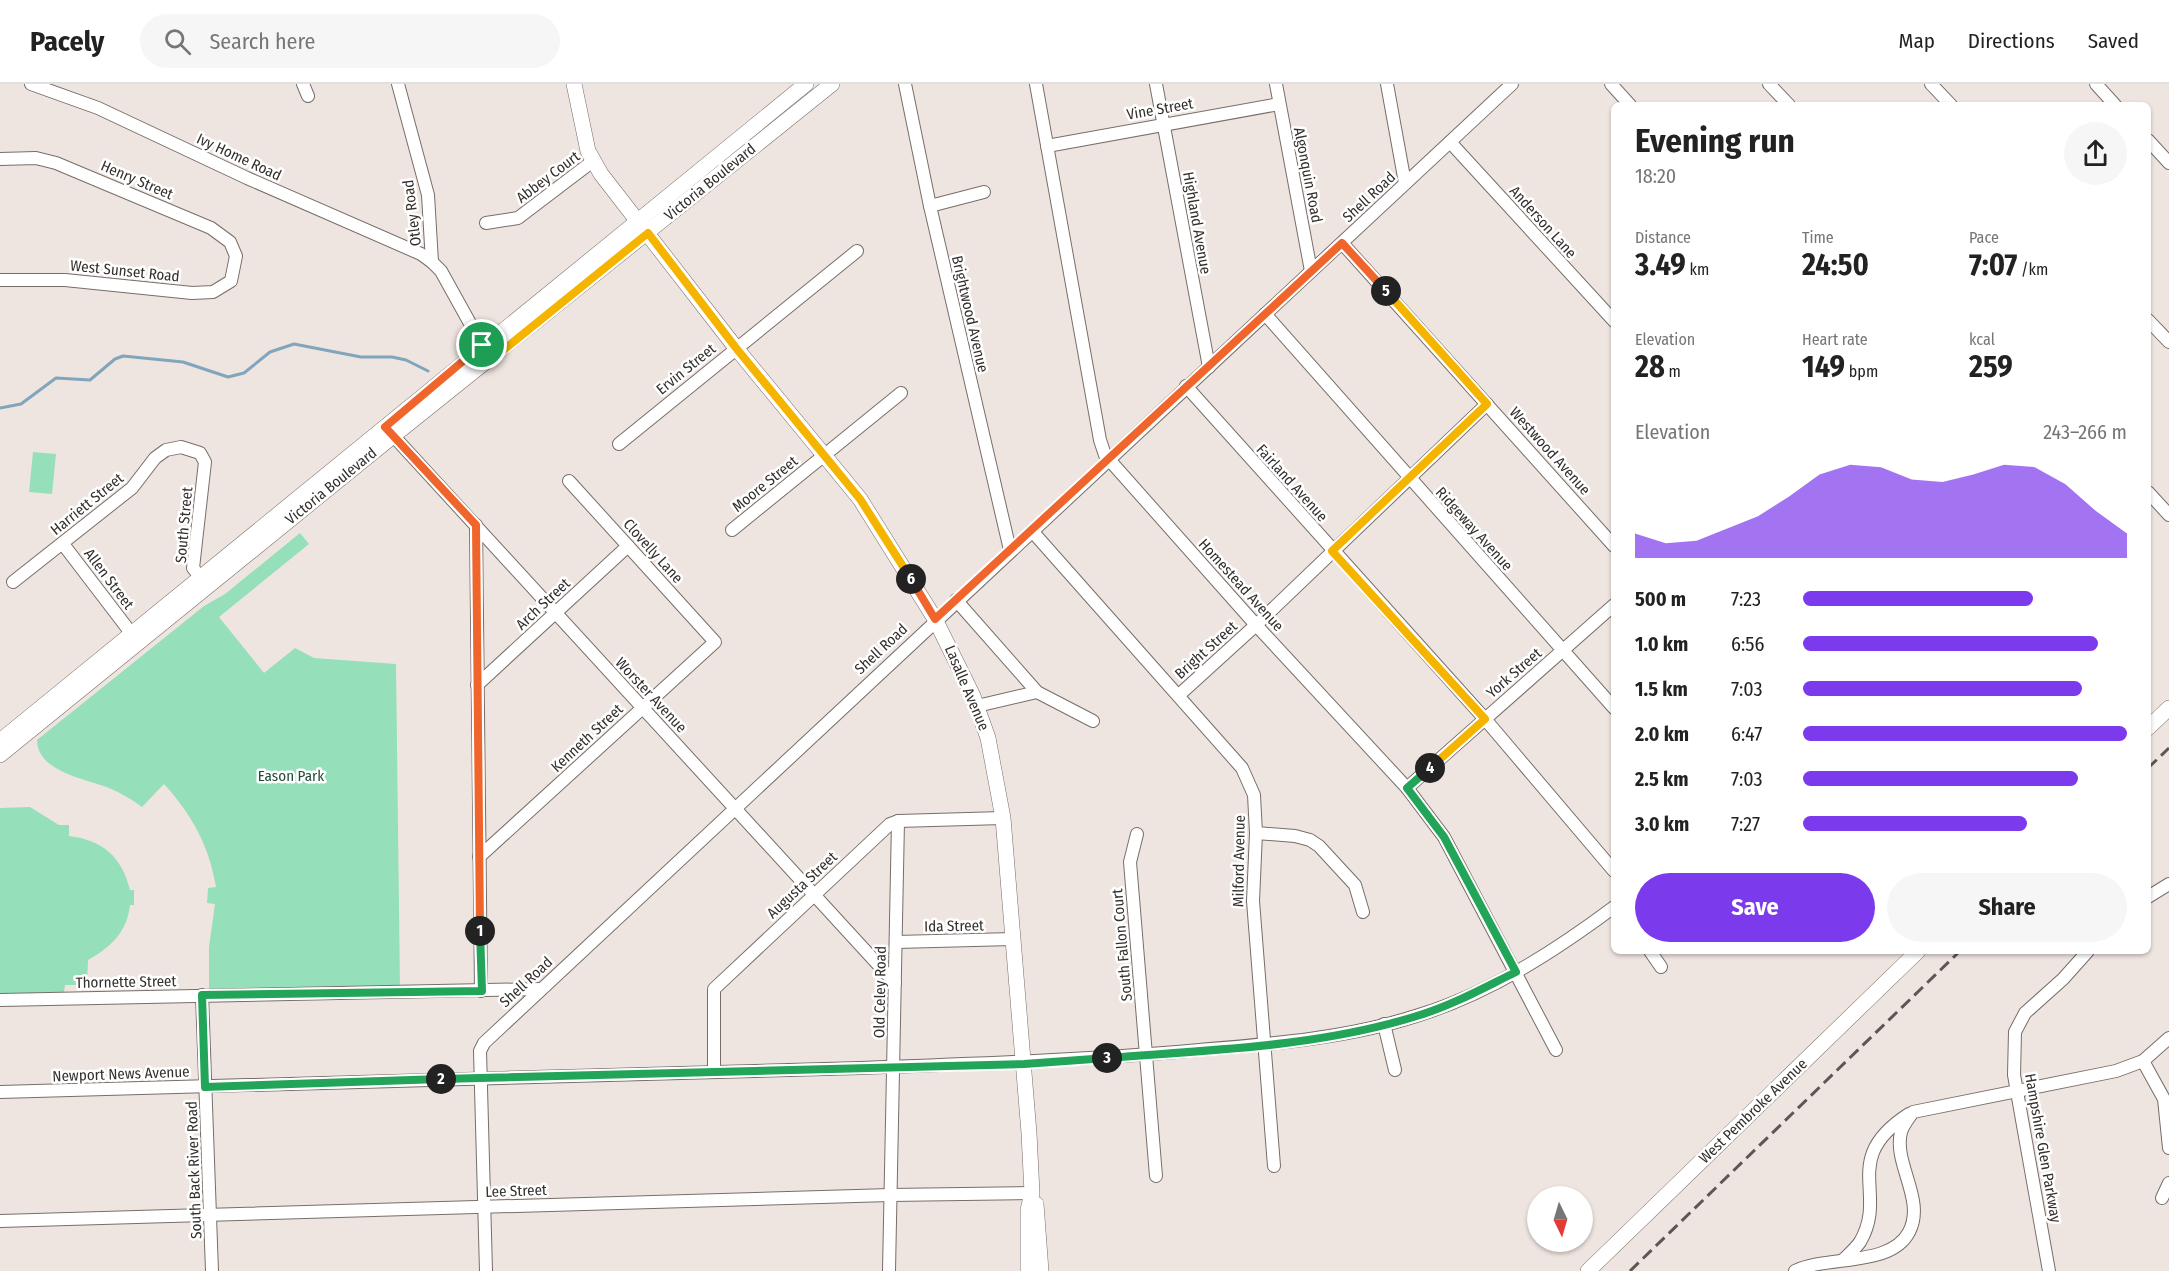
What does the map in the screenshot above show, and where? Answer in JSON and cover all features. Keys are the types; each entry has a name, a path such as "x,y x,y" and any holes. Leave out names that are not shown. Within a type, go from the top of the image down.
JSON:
{"main road":[{"name":"Lasalle Avenue","path":"574,84 585,140 593,161 736,348 825,454 881,529 935,619 960,666 977,706 997,775 1004,818 1032,1193 1028,1210 1028,1271"},
{"name":"Victoria Boulevard","path":"0,755 204,582 389,431 482,345 806,84"},
{"name":"Victoria Boulevard","path":"389,431 491,360 832,84"},
{"name":"Victoria Boulevard","path":"0,741 131,633 204,582"},
{"path":"2151,725 2169,708"},
{"name":"West Pembroke Avenue","path":"1588,1271 1915,954"},
{"name":"Lasalle Avenue","path":"1032,1193 1038,1209 1041,1271"}],"street":[{"name":"Ivy Home Road","path":"30,84 98,108 247,178 421,254 432,262"},
{"path":"303,84 308,96"},
{"name":"Otley Road","path":"398,84 428,195 432,262 441,271 491,360"},
{"name":"Brightwood Avenue","path":"905,84 930,206 1010,550"},
{"name":"Homestead Avenue","path":"1036,84 1100,441 1109,459 1256,625 1407,788 1444,837 1556,1050"},
{"name":"Highland Avenue","path":"1156,84 1209,367"},
{"name":"Algonquin Road","path":"1276,84 1311,271"},
{"path":"1386,84 1405,183"},
{"path":"1495,84 1497,98"},
{"name":"Shell Road","path":"486,1271 481,1047 540,988 935,619 1512,84"},
{"path":"1611,84 1627,102"},
{"path":"1786,102 1773,88 1787,84"},
{"path":"1931,84 1947,102"},
{"path":"2096,84 2112,102"},
{"name":"Vine Street","path":"1047,146 1279,104"},
{"name":"Anderson Lane","path":"1450,142 1611,318"},
{"path":"2151,143 2169,163"},
{"name":"Henry Street","path":"0,159 36,158 56,163 211,228 226,238 232,246 236,256 235,269"},
{"name":"Abbey Court","path":"486,223 518,218 593,161"},
{"path":"930,206 984,192"},
{"name":"Westwood Avenue","path":"1342,243 1611,543"},
{"name":"Ervin Street","path":"619,444 857,251"},
{"name":"West Sunset Road","path":"0,280 65,280 204,293 226,286 235,269"},
{"name":"Ridgeway Avenue","path":"1265,314 1611,705"},
{"path":"2151,329 2169,342"},
{"name":"Fairland Avenue","path":"1186,386 1485,719 1611,867"},
{"name":"Moore Street","path":"732,531 901,393"},
{"name":"Bright Street","path":"1179,695 1256,625 1487,404"},
{"name":"Worster Avenue","path":"389,431 895,983"},
{"name":"Harriett Street","path":"13,582 132,488 155,458 166,450 191,448 200,453 205,462"},
{"name":"South Street","path":"204,582 193,568 205,462"},
{"name":"Clovelly Lane","path":"569,481 716,642"},
{"path":"2151,495 2169,515"},
{"path":"476,525 482,991"},
{"name":"Milford Avenue","path":"1032,531 1242,768 1254,795 1256,833 1253,901 1274,1166"},
{"name":"Allen Street","path":"63,544 131,633"},
{"name":"Arch Street","path":"477,685 628,546"},
{"path":"956,600 1037,692 1093,721"},
{"name":"York Street","path":"1407,788 1611,608"},
{"name":"Kenneth Street","path":"479,857 716,642"},
{"path":"977,706 1037,692"},
{"path":"898,821 1004,818"},
{"name":"Augusta Street","path":"714,1072 714,989 890,825 898,821"},
{"name":"Old Celey Road","path":"889,1271 898,821"},
{"path":"1256,833 1295,836 1310,840 1319,846 1355,885 1364,912"},
{"name":"South Fallon Court","path":"1137,834 1130,862 1155,1176"},
{"path":"2151,895 2169,884"},
{"name":"Newport News Avenue","path":"0,1092 1024,1064 1264,1045 1384,1024 1440,1007 1516,972 1579,933 1611,909"},
{"name":"Ida Street","path":"896,942 1013,939"},
{"path":"1652,954 1661,967"},
{"name":"Hampshire Glen Parkway","path":"2049,1271 2017,1091 2013,1056 2015,1032 2025,1014 2063,979 2085,954"},
{"name":"Thornette Street","path":"0,999 482,991 540,988"},
{"name":"South Back River Road","path":"202,995 212,1271"},
{"path":"1384,1024 1395,1070"},
{"path":"1844,1259 1860,1242 1865,1228 1869,1211 1867,1182 1873,1149 1892,1125 1913,1112 2116,1071 2143,1061 2169,1038"},
{"path":"2143,1061 2163,1099 2169,1148"},
{"path":"1795,1271 1844,1259 1881,1255 1900,1245 1910,1230 1911,1192 1902,1152 1901,1131 1913,1112"},
{"path":"2162,1198 2169,1183"},
{"name":"Lee Street","path":"0,1221 890,1195 1032,1193"}],"green space":[{"path":"33,452 56,454 52,494 29,492"},
{"name":"Eason Park","path":"300,533 309,544 219,617 264,673 295,648 314,658 396,664 400,988 209,991 209,947 215,904 207,903 208,888 216,887 204,844 183,807 164,784 142,807 113,790 65,773 45,760 39,751 37,740 204,606 225,594"},
{"path":"30,807 59,825 69,825 69,836 92,841 109,852 122,868 130,890 134,890 134,905 130,905 125,923 111,944 88,960 87,985 65,985 64,992 0,994 0,808"}],"waterway":[{"path":"0,408 21,404 56,378 90,380 115,359 123,356 183,362 228,377 244,373 270,352 294,344 361,357 392,357 406,360 428,371"}],"railway":[{"path":"2151,765 2169,748"},
{"path":"1630,1271 1957,954"}],"route":[{"path":"648,233 736,348 860,499 881,529 935,619 1342,243 1487,404 1332,551 1485,719 1407,788 1444,837 1516,972 1420,1015 1329,1035 1264,1045 1024,1064 205,1087 202,995 482,991 476,525 385,427 482,345 491,360 648,233"}]}
